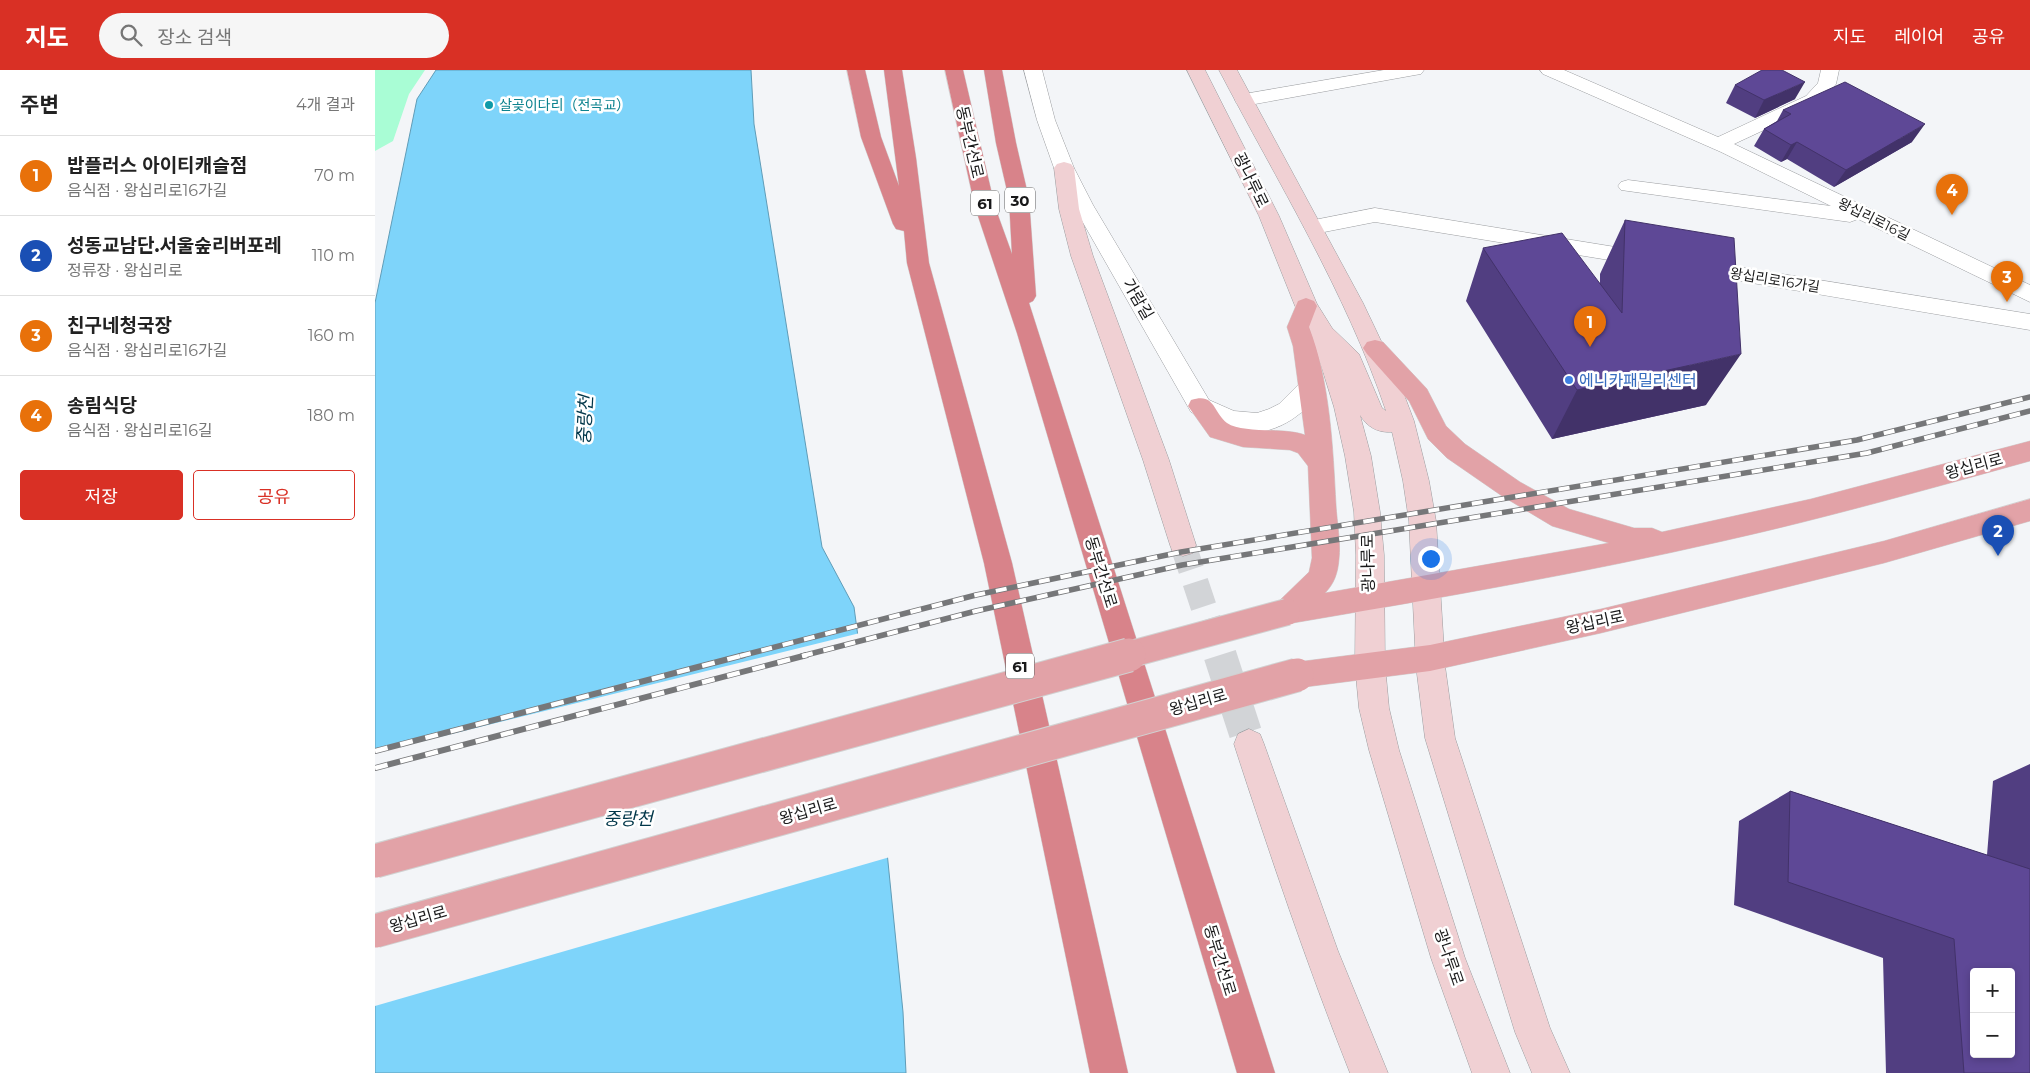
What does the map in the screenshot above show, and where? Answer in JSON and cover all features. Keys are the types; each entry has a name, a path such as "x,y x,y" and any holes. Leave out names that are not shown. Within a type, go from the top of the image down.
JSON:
{"highway":[{"path":"856,70 871,137 917,263"},
{"name":"61","path":"893,70 906,158 917,263 998,563 1109,1073"},
{"name":"동부간선로","path":"954,70 985,207 1028,333 1255,1073"},
{"name":"30","path":"993,70 1006,143 1019,199 1028,333"}],"main road":[{"name":"광나루로","path":"1196,70 1269,216 1305,306 1321,329 1346,407 1358,456 1367,512 1370,555 1370,665 1375,708 1384,750 1448,958 1491,1073"},
{"name":"광나루로","path":"1228,70 1314,228 1375,348 1402,421 1413,463 1421,509 1425,548 1433,697 1440,738 1533,1032 1551,1073"},
{"path":"1064,168 1069,209 1082,256 1155,460 1183,545"},
{"path":"1287,612 1322,578 1326,558 1321,463 1312,385 1305,346 1298,328 1305,306"},
{"path":"1321,329 1351,360 1372,414 1384,423 1402,421"},
{"path":"1375,348 1418,395 1437,432 1456,452 1511,489 1561,518 1634,539 1679,540"},
{"path":"1200,406 1219,430 1243,437 1292,440 1307,446 1321,463"},
{"name":"왕십리로","path":"375,861 1287,612 1427,590 1679,540 1847,501 2030,451"},
{"name":"왕십리로","path":"375,931 1297,675 1430,658 1712,596 1884,552 2030,510"},
{"path":"1249,744 1307,917 1343,1012 1369,1073"}],"street":[{"name":"가람길","path":"1033,70 1046,120 1064,168 1083,205 1200,406"},
{"path":"1244,100 1415,70"},
{"name":"왕십리로16길","path":"1549,70 1718,144 2030,294"},
{"path":"1718,144 1813,100 1827,84 1830,70"},
{"path":"1628,186 1873,218"},
{"name":"왕십리로16가길","path":"1314,228 1375,215 2030,322"},
{"path":"1200,406 1231,420 1245,423 1261,422 1274,419 1301,400 1312,385"}],"green space":[{"path":"375,70 425,70 409,94 393,141 375,151"}],"water":[{"name":"중랑천","path":"436,70 751,70 754,124 822,547 854,607 887,852 903,1012 906,1073 375,1073 375,303 417,99"}],"pier":[{"path":"860,633 890,857 375,1006 375,753"}],"building":[{"path":"1762,70 1782,70 1805,82 1764,100 1735,85"},
{"path":"1845,82 1925,124 1846,170 1797,142 1791,145 1764,129 1791,114 1783,110"},
{"path":"1625,220 1734,238 1741,354 1577,390 1483,248 1562,233 1622,313"},
{"path":"1790,791 2030,869 2030,1073 1964,1073 1954,939 1788,882"}],"tunnel":[{"path":"1183,545 1220,656"},
{"path":"1220,655 1249,744"}],"railway":[{"path":"740,656 976,595 1181,552 1857,440 2030,397"},
{"path":"802,656 976,611 1182,565 1867,453 2030,411"},
{"path":"375,751 744,655"},
{"path":"375,768 807,655"}],"place":[{"name":"살곶이다리（전곡교）","path":"489,105"},
{"name":"송림식당","path":"1952,215"},
{"name":"친구네청국장","path":"2007,302"},
{"name":"밥플러스 아이티캐슬점","path":"1590,347"},
{"name":"에니카패밀리센터","path":"1569,380"},
{"name":"성동교남단.서울숲리버포레","path":"1998,556"}]}
